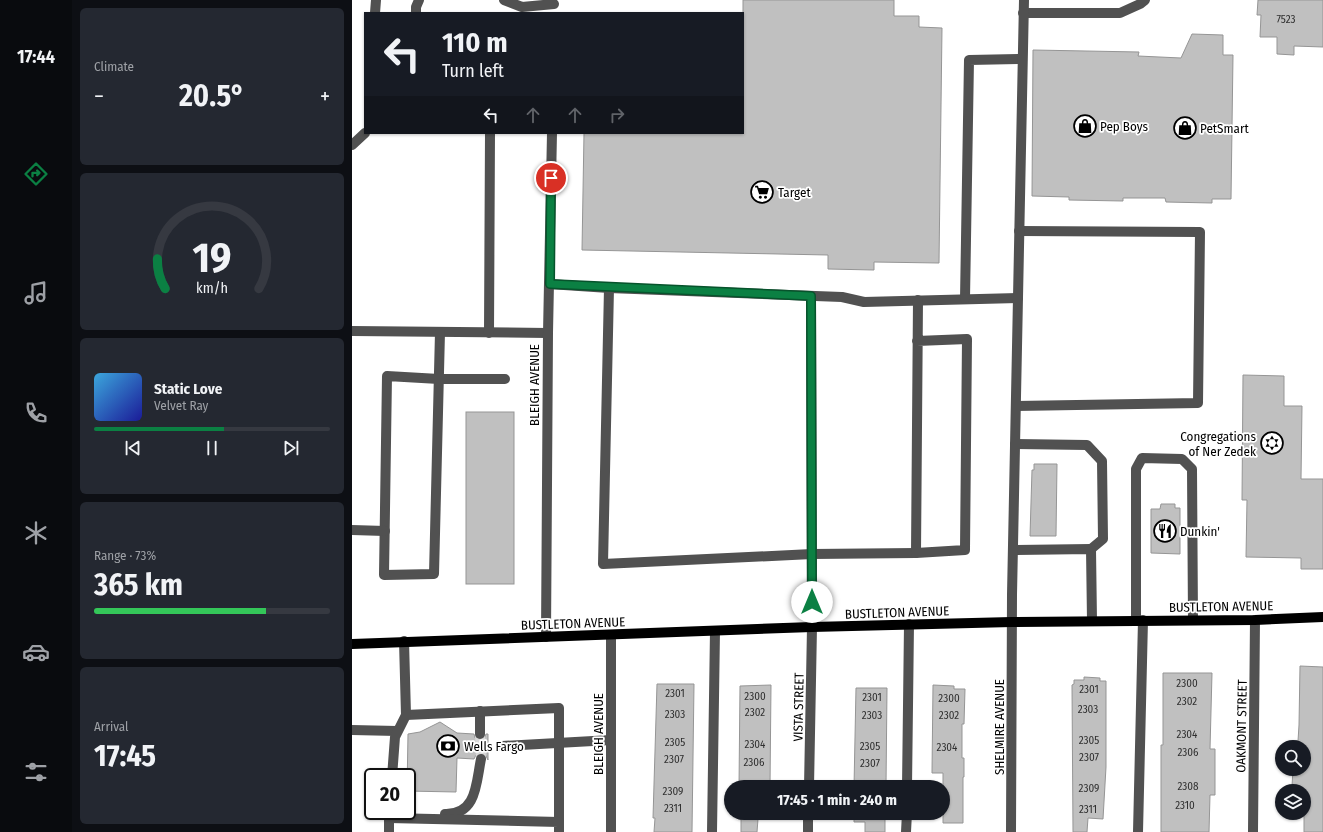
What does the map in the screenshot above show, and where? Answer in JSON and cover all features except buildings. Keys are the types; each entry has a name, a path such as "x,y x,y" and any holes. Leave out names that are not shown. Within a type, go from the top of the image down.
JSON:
{"main road":[{"name":"BUSTLETON AVENUE","path":"352,644 909,624 1139,620 1255,620 1323,617"}],"street":[{"path":"375,12 376,0"},
{"path":"416,12 416,7 419,0"},
{"path":"504,0 522,8 554,6"},
{"name":"SHELMIRE AVENUE","path":"1011,832 1012,622 1024,0"},
{"path":"1024,13 1120,13 1140,4 1145,0"},
{"path":"965,299 969,60 1022,59"},
{"path":"352,145 364,134"},
{"path":"489,333 490,134"},
{"name":"BLEIGH AVENUE","path":"546,637 548,334 552,134"},
{"path":"1016,406 1198,403 1200,232 1019,231"},
{"path":"550,284 609,288 842,297 864,302 1018,298"},
{"path":"609,288 603,564 812,554 916,553 965,550 967,339 917,340"},
{"name":"VISTA STREET","path":"809,780 812,627 811,296"},
{"path":"916,553 918,300"},
{"path":"352,331 548,334"},
{"path":"440,332 439,379 434,574 384,575 387,376 439,379 505,379"},
{"path":"1014,550 1091,549 1102,539 1102,461 1087,445 1015,444"},
{"path":"1138,832 1139,620 1136,469 1142,458 1182,459 1192,468 1193,620"},
{"path":"352,530 385,531"},
{"path":"1091,549 1092,621"},
{"name":"OAKMONT STREET","path":"1253,832 1255,620"},
{"path":"907,780 909,624"},
{"path":"712,832 715,631"},
{"name":"BLEIGH AVENUE","path":"611,635 611,832"},
{"path":"393,768 395,737 406,715 404,641"},
{"path":"406,715 559,708 559,827 416,816"},
{"path":"480,712 480,734"},
{"path":"352,730 397,731"},
{"path":"502,746 611,740"},
{"path":"416,814 451,814 461,812 466,809 473,798 480,759"},
{"path":"389,820 389,832"},
{"path":"808,820 808,832"},
{"path":"906,832 907,820"}],"tunnel":[{"path":"480,734 481,759"}],"place":[{"name":"Pep Boys","path":"1085,126"},
{"name":"PetSmart","path":"1185,128"},
{"name":"Target","path":"762,192"},
{"name":"Congregations of Ner Zedek","path":"1272,443"},
{"name":"Dunkin'","path":"1165,531"},
{"name":"Wells Fargo","path":"448,746"}],"route":[{"path":"551,178 550,284 609,288 811,296 812,602"}]}
